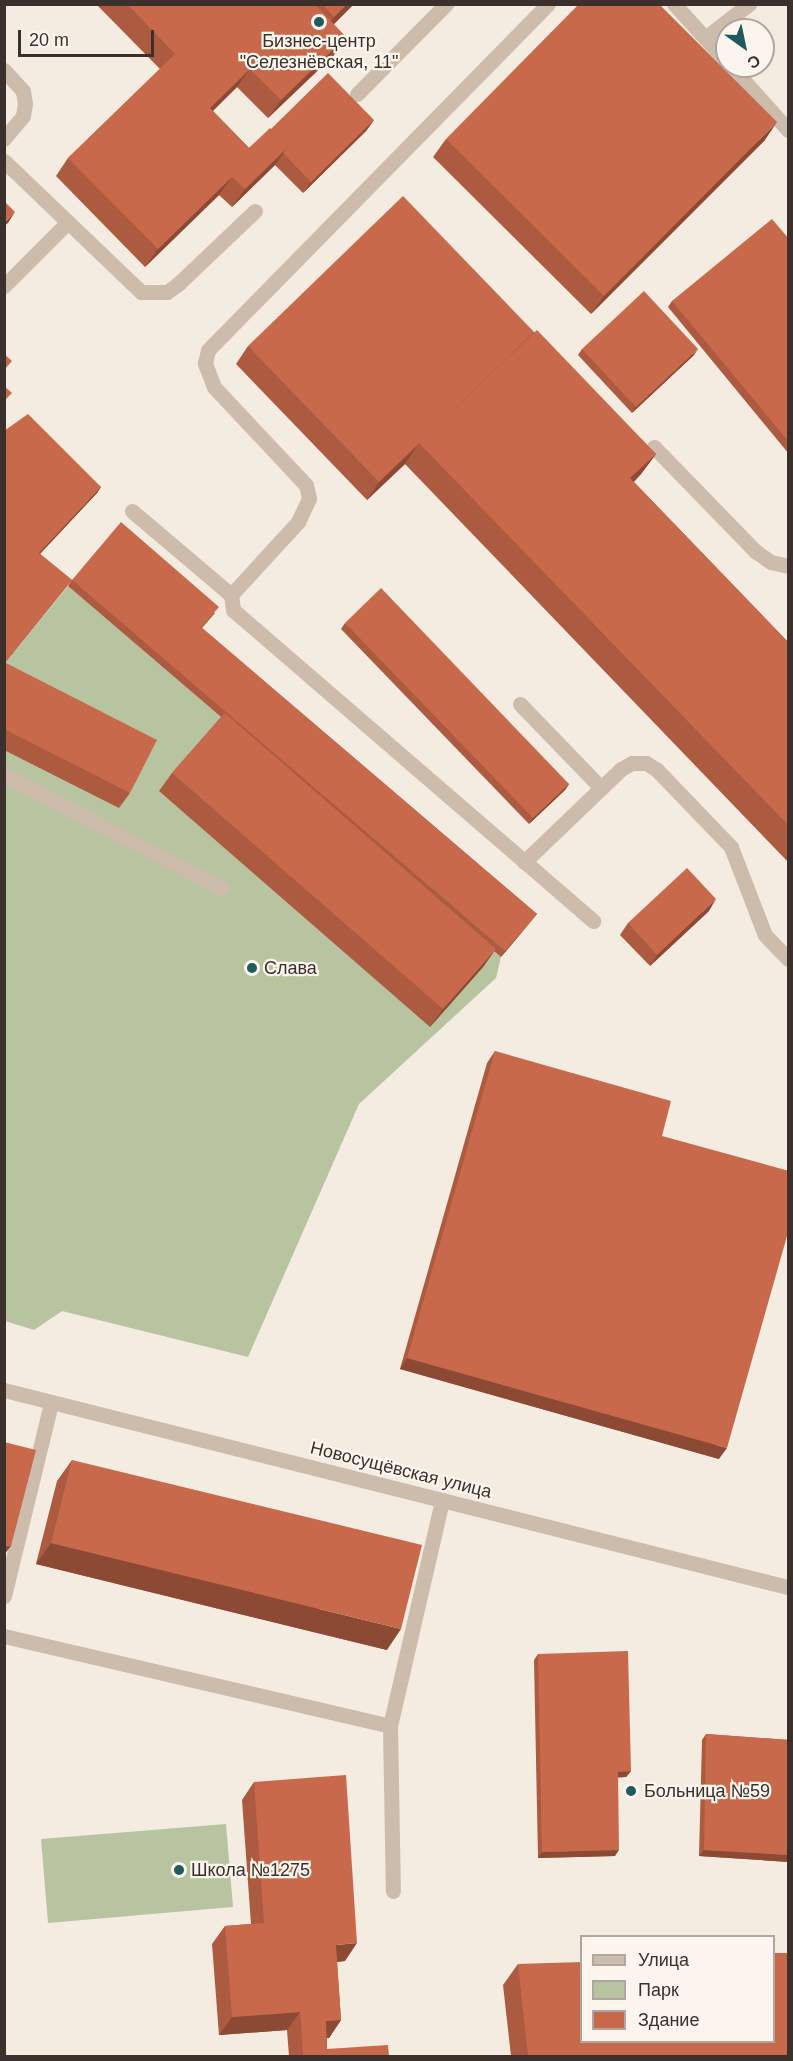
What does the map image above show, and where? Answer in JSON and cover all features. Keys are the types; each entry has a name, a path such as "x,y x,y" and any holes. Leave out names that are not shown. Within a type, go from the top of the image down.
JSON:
{"street":[{"path":"357,93 446,4"},
{"path":"231,596 298,522 309,498 299,475 214,387 205,363 208,350 548,4"},
{"path":"674,4 715,49"},
{"path":"705,38 749,4"},
{"path":"4,70 23,91 25,104 23,116 4,139"},
{"path":"742,78 789,130"},
{"path":"4,161 129,284 153,294 178,285 255,211"},
{"path":"4,286 67,223"},
{"path":"654,447 755,551 771,562 789,566"},
{"path":"132,511 231,596 233,610 594,921"},
{"path":"520,704 602,788"},
{"path":"524,862 602,788 632,763 646,763 657,770 731,847 765,935 789,959"},
{"path":"4,775 221,888"},
{"name":"Новосущёвская улица","path":"4,1390 789,1587"},
{"path":"4,1596 51,1403"},
{"path":"393,1891 390,1726 442,1500"},
{"path":"4,1635 390,1726"}],"green space":[{"name":"Слава","path":"68,586 501,957 496,978 359,1104 248,1357 62,1311 34,1330 5,1321 5,663"},
{"path":"226,1824 233,1907 48,1923 41,1839"}],"building":[{"path":"127,4 315,4 346,37 281,100 250,69 210,108 249,148 270,128 288,147 245,189 232,177 158,249 68,158 175,54"},
{"path":"322,4 347,4 334,17"},
{"path":"579,4 659,4 715,60 715,78 733,78 777,122 604,296 446,139"},
{"path":"328,73 374,120 311,182 283,153 288,147 271,129"},
{"path":"403,196 534,332 379,482 248,346"},
{"path":"4,201 15,212 4,223"},
{"path":"772,219 789,239 789,442 672,301"},
{"path":"644,291 698,349 636,407 582,349"},
{"path":"537,330 656,454 630,478 789,643 789,826 419,443"},
{"path":"4,354 12,361 4,370"},
{"path":"4,386 12,393 4,401"},
{"path":"28,414 101,487 39,553 72,580 7,660 4,659 4,431"},
{"path":"121,522 219,607 201,627 537,914 505,951 72,580"},
{"path":"381,588 569,784 533,818 345,623"},
{"path":"4,662 157,740 130,793 4,729"},
{"path":"225,713 496,949 443,1009 172,773"},
{"path":"687,868 716,899 657,955 628,923"},
{"path":"495,1051 671,1101 662,1136 789,1171 789,1229 727,1448 407,1358"},
{"path":"4,1442 36,1450 11,1546 4,1545"},
{"path":"72,1460 422,1545 401,1629 51,1543"},
{"path":"628,1651 631,1771 618,1772 619,1850 542,1852 538,1654"},
{"path":"706,1734 789,1740 789,1855 704,1850"},
{"path":"346,1775 357,1943 336,1945 341,2020 326,2021 327,2049 388,2045 389,2056 303,2056 300,2012 232,2017 225,1926 264,1923 254,1782"},
{"path":"775,1953 789,1953 789,2056 528,2056 518,1964 580,1962 580,2043 775,2043"}],"place":[{"name":"Бизнес-центр \"Селезнёвская, 11\"","path":"319,22"},
{"name":"Слава","path":"252,968"},
{"name":"Больница №59","path":"631,1791"},
{"name":"Школа №1275","path":"179,1870"}]}
